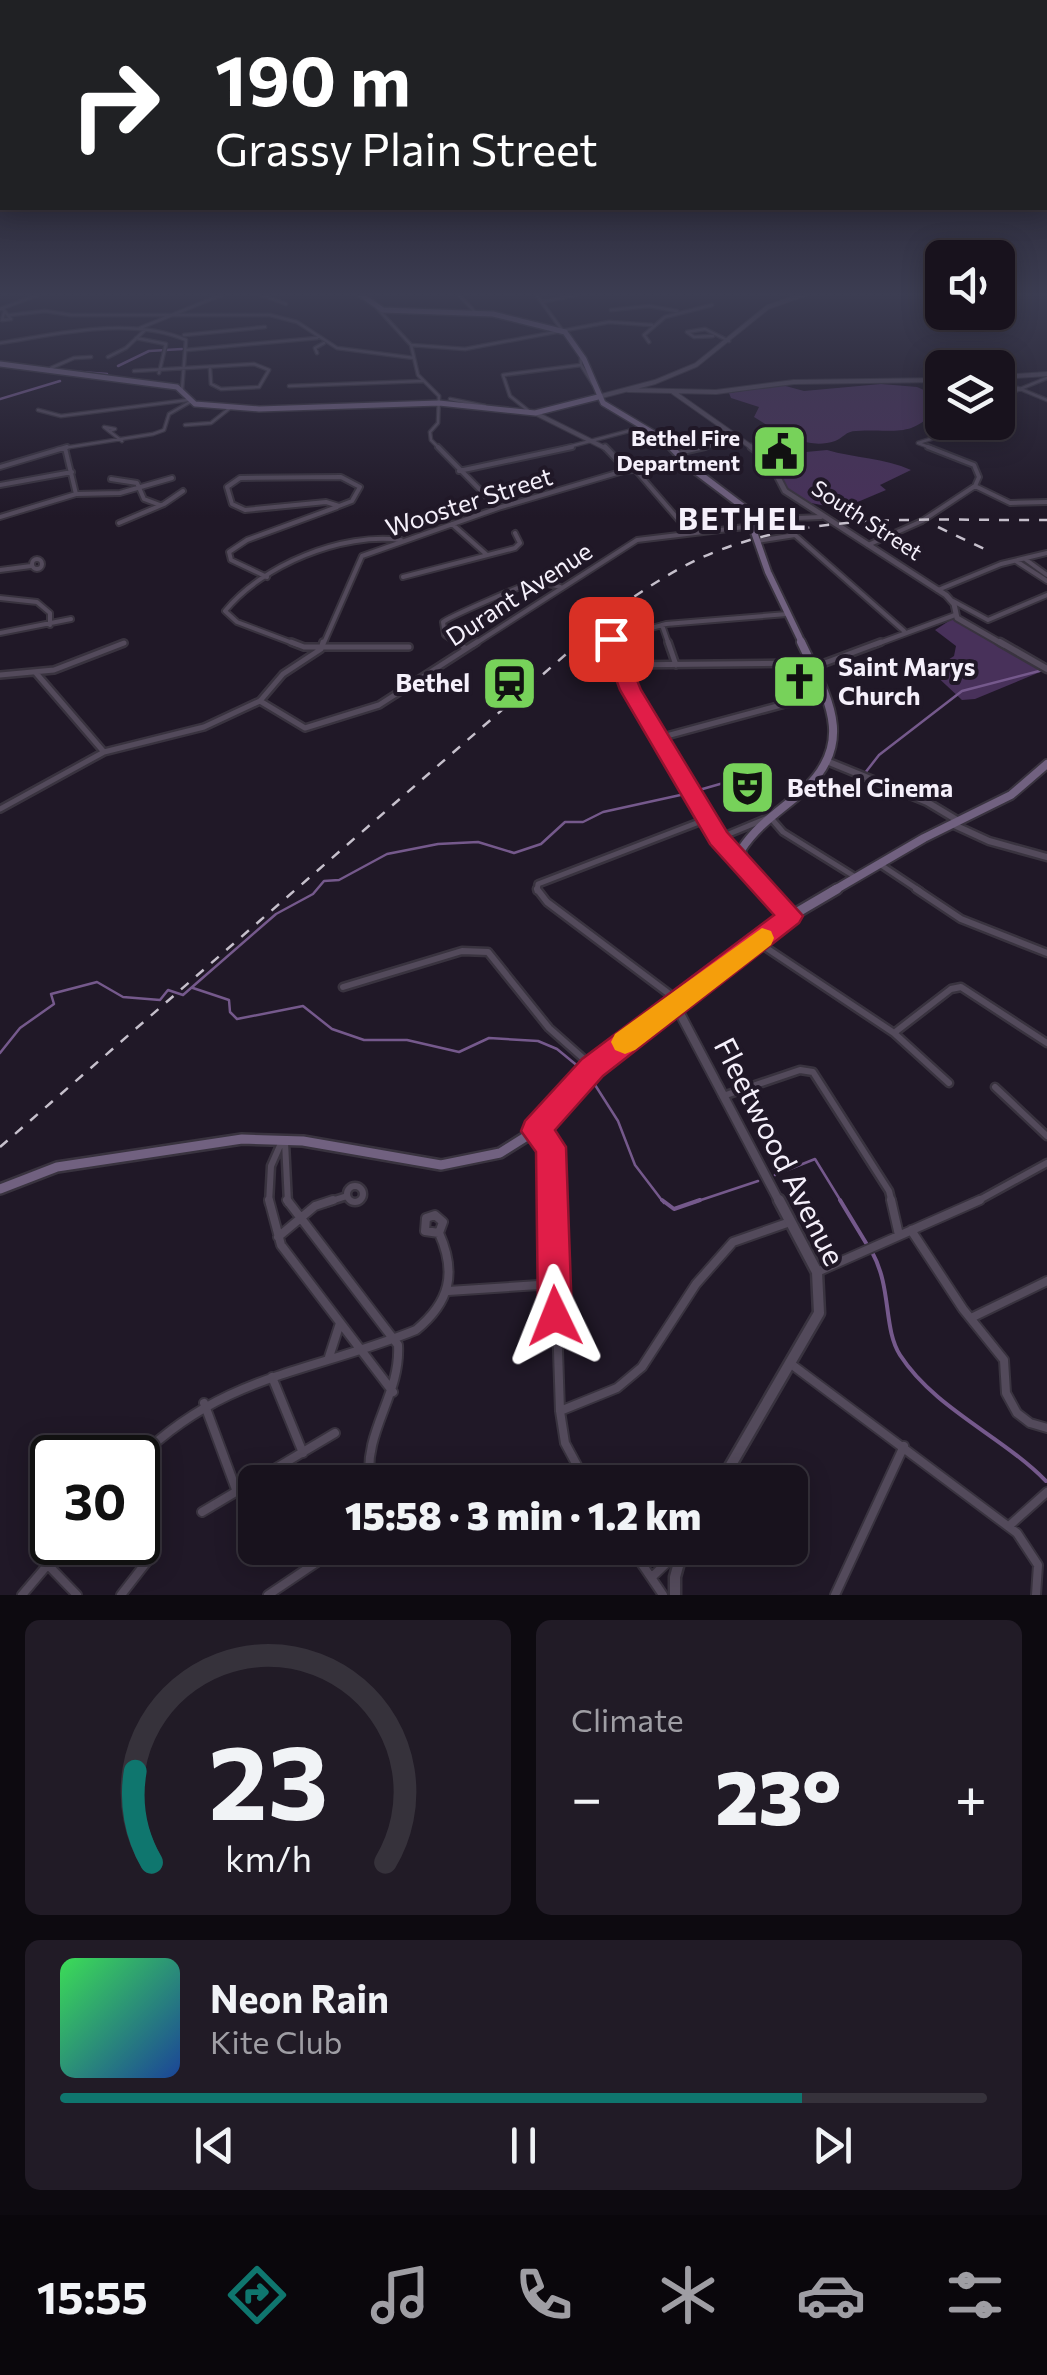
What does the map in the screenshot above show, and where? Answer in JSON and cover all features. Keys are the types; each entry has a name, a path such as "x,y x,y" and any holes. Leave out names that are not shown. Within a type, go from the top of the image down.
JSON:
{"main road":[{"path":"44,367 182,389 190,401 230,408 439,403 533,412 598,398"},
{"path":"586,367 598,398 644,427 738,502 752,523 788,614 828,698 835,735 829,762 804,790 744,842 745,864 790,916"},
{"path":"0,1189 57,1167 219,1142 284,1139 441,1166 500,1153 536,1131 588,1072 790,916 954,822 1011,795 1047,764"}],"street":[{"path":"160,373 161,367"},
{"path":"134,371 160,373 217,367"},
{"path":"210,368 211,384 222,389 263,385 269,370 264,367"},
{"path":"418,367 423,380 438,393 438,423 429,437 498,508"},
{"path":"561,367 503,374 510,396 533,412 596,442 633,468 690,533 821,517"},
{"path":"583,367 593,384"},
{"path":"598,398 689,367"},
{"path":"182,389 184,370"},
{"path":"1015,376 1047,375"},
{"path":"1015,390 1047,375"},
{"path":"290,386 423,380"},
{"path":"628,390 731,391 794,382 925,380"},
{"path":"1018,388 1047,400"},
{"name":"South Street","path":"672,392 769,460 785,491 952,601"},
{"path":"450,400 484,406"},
{"path":"38,410 61,416 190,401"},
{"path":"0,468 64,447 124,443 144,437 163,429 168,416 190,401"},
{"path":"185,426 211,423 230,408"},
{"path":"546,411 554,422"},
{"path":"459,471 596,442 644,427"},
{"path":"110,431 124,443"},
{"path":"657,465 740,439"},
{"path":"868,545 922,520 975,486 979,478 974,466 918,443 928,440"},
{"path":"64,447 76,494"},
{"path":"56,449 68,455"},
{"path":"616,457 633,468 688,465"},
{"name":"Wooster Street","path":"322,649 359,559 402,540 498,508 633,468"},
{"path":"0,485 72,472"},
{"path":"0,516 76,494 120,493 172,478"},
{"path":"267,577 232,560 229,552 248,540 339,506 359,492 360,487 352,480 240,478 227,488 232,504 245,510 326,502 339,506"},
{"path":"110,480 142,487"},
{"path":"975,486 1010,502 1047,502"},
{"path":"142,487 144,499 160,505"},
{"path":"119,522 183,491"},
{"path":"452,524 487,554"},
{"path":"403,576 519,545 515,533"},
{"name":"Durant Avenue","path":"260,701 298,726 322,725 379,705 638,540 690,533"},
{"path":"757,541 795,535 904,631"},
{"path":"402,540 381,537 341,543 267,577 234,598 225,611 226,616 294,644 322,649 409,647"},
{"path":"938,590 1015,560 1047,553"},
{"path":"1023,558 1047,578"},
{"path":"1015,560 1047,578"},
{"path":"0,570 30,566"},
{"path":"465,648 444,635 443,622 450,615 490,602 532,580 562,588"},
{"path":"952,601 988,620 1047,595"},
{"path":"0,598 37,602 48,612 50,625"},
{"path":"952,601 955,615"},
{"path":"35,628 48,612"},
{"path":"745,864 732,856 707,819 620,666 611,639 662,625 788,614"},
{"path":"620,666 814,665 955,615 1047,668"},
{"path":"0,632 71,619"},
{"path":"662,625 676,664"},
{"path":"0,674 54,670 124,642"},
{"path":"0,810 104,752 204,727 260,701 284,674 322,649"},
{"path":"36,673 40,683 104,752"},
{"path":"659,738 804,699 828,698"},
{"path":"829,762 859,777 919,796 989,842 1047,857"},
{"path":"719,838 770,817 784,832 858,879"},
{"path":"675,1003 668,993 547,902 537,892 538,884 707,819"},
{"path":"882,865 961,918 1047,953"},
{"path":"757,941 894,1033 949,1084"},
{"path":"343,987 462,951 488,952 588,1072"},
{"path":"894,1033 951,989 961,987 1047,1043"},
{"name":"Fleetwood Avenue","path":"675,1003 818,1272 818,1313 731,1465"},
{"path":"723,1096 800,1070 812,1072 823,1083 882,1178 893,1201 900,1235"},
{"path":"995,1087 1047,1136"},
{"path":"536,1131 551,1147 560,1411 565,1443 577,1465"},
{"path":"284,1139 288,1149 282,1187 288,1206 396,1339 402,1367 394,1393 374,1422 365,1465"},
{"path":"284,1139 276,1150 268,1194 269,1220 394,1393"},
{"path":"818,1272 999,1192 1047,1163"},
{"path":"278,1237 316,1206 346,1196"},
{"path":"560,1411 617,1388 642,1368 696,1284 733,1242 790,1222"},
{"path":"911,1230 1004,1360 1006,1393 1016,1413 1030,1424 1047,1428"},
{"path":"158,1435 204,1403 271,1376 396,1339 435,1315 448,1291 449,1252 439,1233"},
{"path":"972,1318 1047,1281"},
{"path":"448,1291 554,1284"},
{"path":"328,1359 340,1322"},
{"path":"790,1364 904,1446 1033,1548 1042,1578 1036,1595"},
{"path":"271,1376 303,1452"},
{"path":"204,1403 237,1492"},
{"path":"202,1512 336,1433"},
{"path":"835,1595 904,1446"},
{"path":"1009,1526 1047,1492"},
{"path":"22,1595 48,1565 77,1595"},
{"path":"121,1595 144,1565"},
{"path":"268,1595 313,1565"},
{"path":"642,1565 663,1595"},
{"path":"651,1577 664,1565"},
{"path":"675,1595 678,1565"}],"shaded area":[{"path":"881,384 917,387 925,391 925,420 903,430 853,431 835,441 813,443 772,428 754,417 759,407 731,398 729,393 782,385 804,391"},
{"path":"827,450 911,470 880,485 886,490 841,509 806,502 786,487 774,462 795,453"},
{"path":"952,619 1045,670 975,699 962,700 931,671 954,656 956,646 935,630"}],"waterway":[{"path":"80,372 107,374"},
{"path":"0,399 60,381"},
{"path":"865,773 879,755 962,691 1043,670"},
{"path":"699,790 748,776"},
{"path":"0,1053 20,1028 54,1004 51,994 97,982 123,997 160,1000 168,990 183,995 276,914 313,894 324,881 339,880 387,854 438,844 478,842 514,853 541,844 565,822 583,822 603,812 685,794"},
{"path":"193,988 229,1000 230,1012 237,1019 303,1006 332,1029 364,1040 407,1040 459,1052 489,1038 538,1041 557,1049 585,1072"},
{"path":"590,1077 618,1121 635,1165 664,1203"},
{"path":"775,1175 815,1159 842,1203"},
{"path":"692,1203 758,1181"},
{"path":"662,1200 674,1209 700,1200"},
{"path":"840,1200 866,1243"},
{"path":"872,1252 900,1355 931,1391 1046,1481"}],"railway":[{"path":"0,1147 626,602 660,580 720,550 799,529 882,521 1047,520"},
{"path":"938,527 991,552"}],"slow traffic":[{"path":"625,1042 762,938"}],"place":[{"name":"Bethel Fire Department","path":"779,451"},
{"name":"Saint Marys Church","path":"799,681"},
{"name":"Bethel","path":"509,683"},
{"name":"Bethel Cinema","path":"748,788"}],"district":[{"name":"BETHEL","path":"743,520"}],"route":[{"path":"555,1316 551,1147 536,1131 592,1067 790,916 719,838 631,690 611,639"}]}
